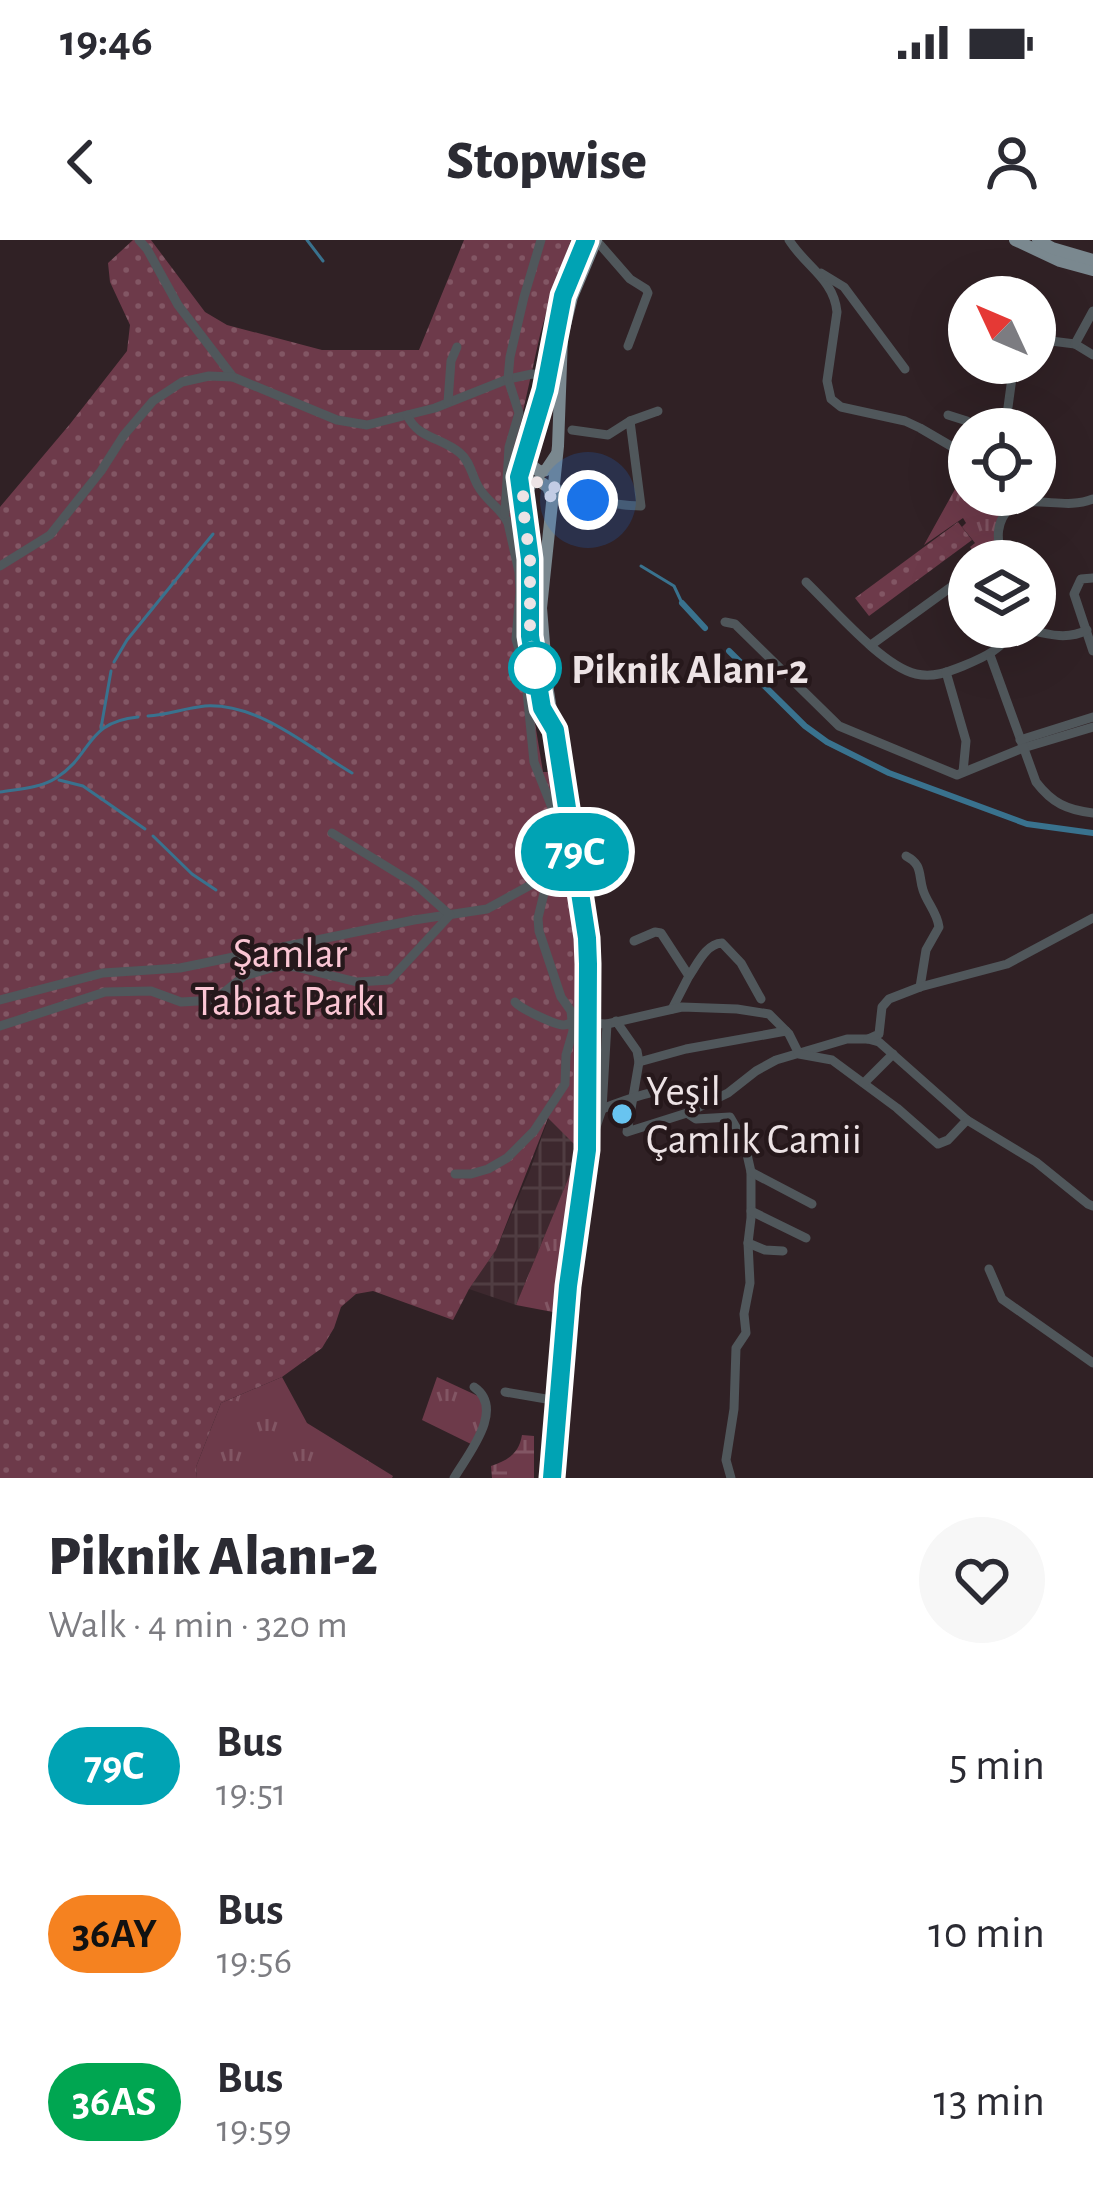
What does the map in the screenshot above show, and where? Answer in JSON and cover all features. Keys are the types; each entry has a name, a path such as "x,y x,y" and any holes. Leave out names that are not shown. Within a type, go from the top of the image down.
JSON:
{"main road":[{"path":"555,730 542,708 530,636 532,582 519,477 548,375 563,296 586,240"},
{"path":"527,450 531,465 540,472 552,463 565,433 559,410 562,337 572,297 596,240"},
{"path":"1015,240 1093,270"},
{"path":"1038,240 1093,260"},
{"path":"552,1478 568,1286 587,1150 580,1022 587,938 541,608 557,454"},
{"path":"522,500 525,490 538,482 548,487 552,502"}],"street":[{"path":"139,240 178,305 233,377"},
{"path":"541,240 508,379 520,413 509,447 506,515 519,572 516,639 534,762 553,809 538,931 561,997 580,1022"},
{"path":"596,240 648,293 628,346"},
{"path":"788,240 830,287 836,301 827,381 831,399 841,407 904,421 948,444"},
{"path":"816,271 844,287 905,369"},
{"path":"1075,344 1093,310"},
{"path":"1056,342 1075,344 1093,355"},
{"path":"448,403 457,347"},
{"path":"0,566 50,535 153,401 182,382 233,377 356,424 448,403 508,379 548,375"},
{"path":"565,433 608,435 658,411"},
{"path":"407,415 423,435 465,457 480,491 506,515"},
{"path":"554,487 609,505 641,506 630,421"},
{"path":"1056,503 1092,502"},
{"path":"1093,578 1081,579 1074,594 1093,651"},
{"path":"806,582 892,664 910,673 946,673 998,648"},
{"path":"871,645 948,589"},
{"path":"724,622 735,624 839,726 957,775 1093,717"},
{"path":"1056,635 1075,636 1087,630"},
{"path":"990,655 1031,771 1059,806 1093,813"},
{"path":"946,673 966,741 963,772"},
{"path":"1021,744 1093,727"},
{"path":"332,832 416,884 449,915"},
{"path":"906,856 921,873 923,892 939,927 926,950 920,986"},
{"path":"0,1000 103,973 180,968 487,909 576,860"},
{"path":"0,1026 105,992 151,991 181,1002 215,1000 244,976 278,966 357,982 391,980 449,915"},
{"path":"868,1039 879,1034 882,1007 889,999 920,986 1007,964 1093,918"},
{"path":"634,941 661,933 689,976"},
{"path":"672,1009 706,951 722,943 741,962 761,999"},
{"path":"515,1002 525,1012 566,1025 612,1022 672,1009 770,1014 800,1054 832,1060 938,1144 967,1120"},
{"path":"455,1174 488,1169 507,1158 548,1114 566,1084 566,1055 580,1022"},
{"path":"612,1022 637,1052 639,1062 627,1132 687,1113 728,1093 776,1060 847,1039 868,1039 879,1042 967,1120 1036,1162 1093,1206"},
{"path":"587,1150 602,1108 612,1022"},
{"path":"639,1062 686,1048 786,1031"},
{"path":"864,1083 893,1054"},
{"path":"602,1108 635,1096 689,1091 700,1106"},
{"path":"687,1113 696,1119 730,1117 744,1141 751,1172 746,1334 736,1348 734,1409 725,1460 731,1478"},
{"path":"751,1172 812,1204"},
{"path":"751,1210 806,1238"},
{"path":"748,1243 783,1252"},
{"path":"989,1269 1003,1299 1093,1363"},
{"path":"454,1478 482,1432 488,1406 474,1387"},
{"path":"505,1392 558,1401"}],"shaded area":[{"path":"549,1117 580,1150 516,1305 469,1289 496,1250"}],"green space":[{"name":"Şamlar Tabiat Parkı","path":"133,240 151,240 205,312 227,325 322,350 419,350 464,240 571,240 540,335 511,465 523,572 521,638 543,772 557,772 569,849 560,859 561,872 574,881 578,914 583,1015 580,1150 548,1118 496,1250 453,1320 373,1291 356,1294 341,1307 322,1348 282,1377 221,1403 196,1467 197,1478 0,1478 0,507 127,351 130,325 110,282 108,263"},
{"path":"948,502 948,516 1004,516 1001,540 973,540 962,527 963,518 924,545"},
{"path":"958,522 972,540 948,540 948,558 869,616 855,598"},
{"path":"580,1150 558,1313 516,1305"},
{"path":"282,1377 307,1423 392,1478 197,1478 196,1467 221,1403"},
{"path":"437,1377 478,1396 486,1409 473,1445 422,1420"},
{"path":"522,1435 534,1436 534,1478 492,1478 491,1466 512,1455"}],"waterway":[{"path":"307,240 323,261"},
{"path":"114,662 213,534"},
{"path":"641,566 674,586 682,603"},
{"path":"682,603 705,628"},
{"path":"729,651 827,742 889,773 1027,824 1093,833"},
{"path":"101,728 111,671"},
{"path":"148,716 205,706 245,712 352,773"},
{"path":"0,792 50,781 68,769 108,725 138,717"},
{"path":"59,780 83,786 145,829"},
{"path":"153,836 216,890"}],"bus line":[{"name":"79C","path":"552,1478 568,1286 587,1150 588,964 555,730 542,708 530,636 532,582 519,477 545,390 563,296 586,240"}],"place":[{"name":"Piknik Alanı-2","path":"535,668"},
{"name":"Yeşil Çamlık Camii","path":"622,1114"}],"route":[{"path":"535,668 525,490 532,483 544,482 552,502 554,487 588,500"}]}
